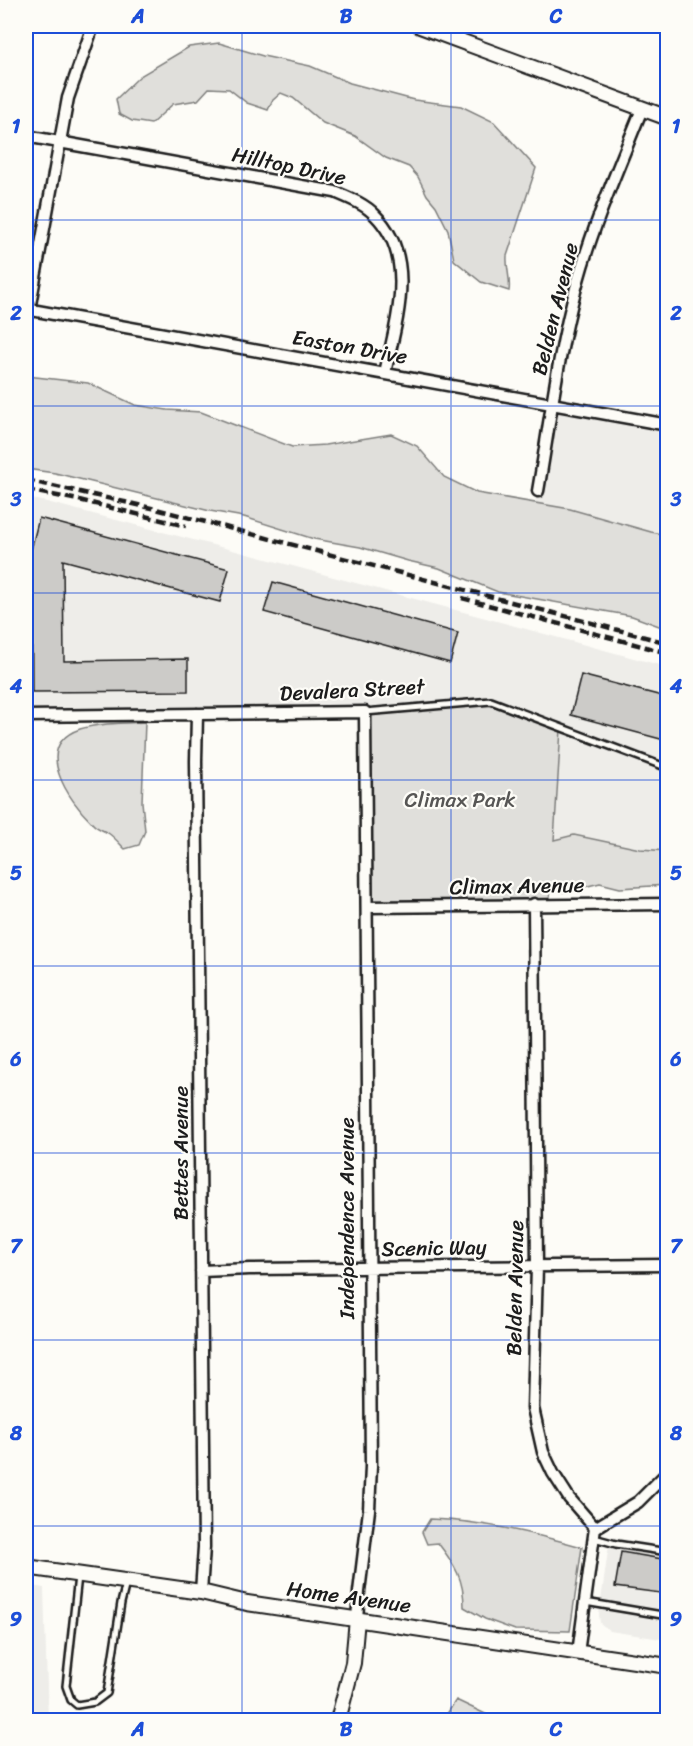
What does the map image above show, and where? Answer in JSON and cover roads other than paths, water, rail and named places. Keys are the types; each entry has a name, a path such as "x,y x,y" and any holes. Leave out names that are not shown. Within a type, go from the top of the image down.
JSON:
{"street":[{"path":"27,309 71,87 93,26"},
{"path":"420,26 668,118"},
{"name":"Belden Avenue","path":"538,491 577,283 612,183 642,109"},
{"name":"Hilltop Drive","path":"26,136 335,192 375,213 396,247 400,270 401,290 398,311 385,373"},
{"name":"Easton Drive","path":"27,309 668,425"},
{"name":"Devalera Street","path":"26,716 364,712"},
{"name":"Independence Avenue","path":"338,1720 353,1663 369,1510 370,1268 364,712"},
{"name":"Bettes Avenue","path":"197,714 204,1536 201,1592"},
{"name":"Belden Avenue","path":"534,904 537,1267 533,1408 543,1452 553,1473 595,1533"},
{"name":"Climax Avenue","path":"367,907 668,904"},
{"name":"Scenic Way","path":"201,1271 668,1265"},
{"path":"578,1653 595,1533 638,1502 668,1472"},
{"name":"Home Avenue","path":"26,1567 201,1592 247,1603 668,1666"}],"lane":[{"name":"Devalera Street","path":"364,712 491,701 668,768"},
{"path":"595,1533 616,1544 668,1552"},
{"path":"79,1575 66,1686 71,1700 77,1704 94,1702 107,1693 126,1581"},
{"path":"585,1602 668,1616"}],"railway":[{"path":"26,480 156,509 668,643"},
{"path":"26,490 79,500 186,526"},
{"path":"462,598 668,653"}],"park label":[{"name":"Climax Park","path":"460,800"}]}
